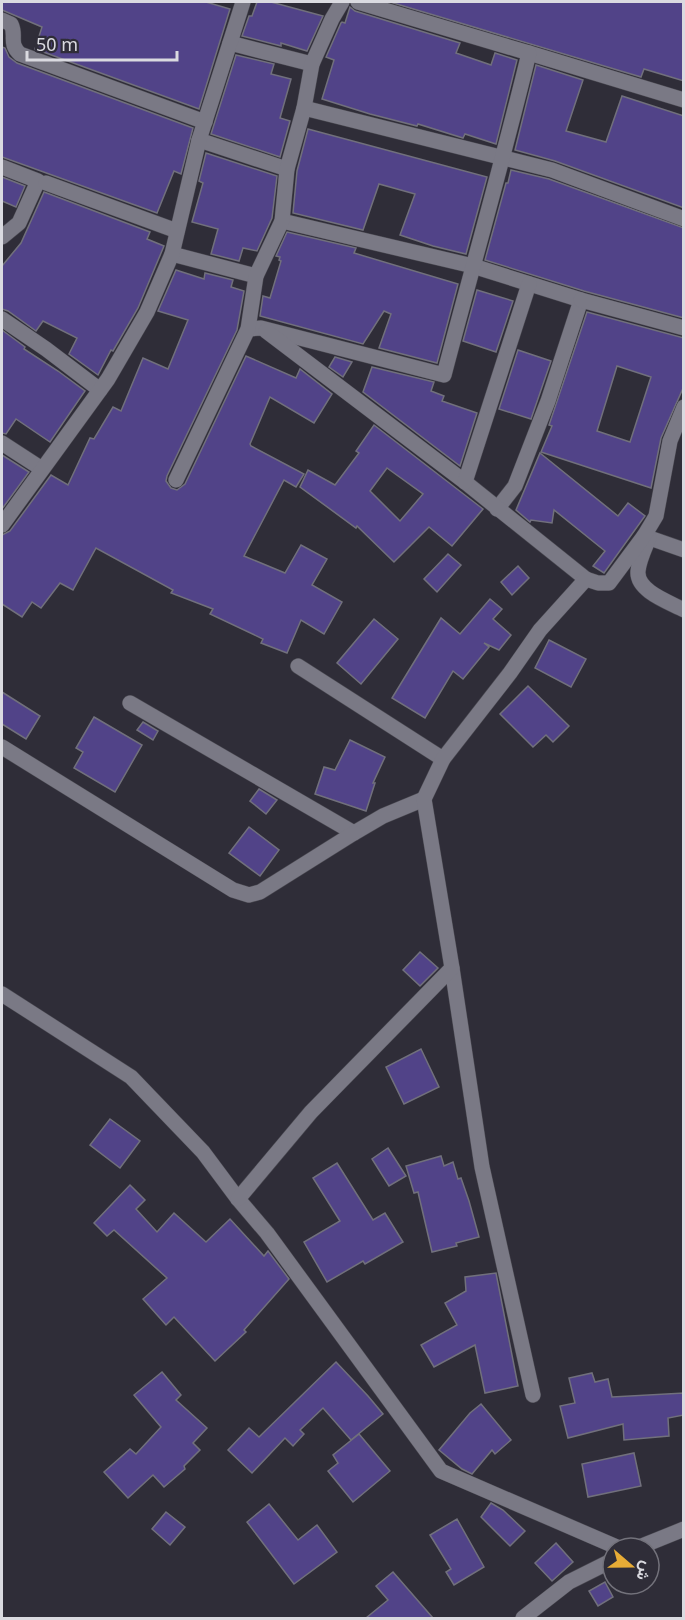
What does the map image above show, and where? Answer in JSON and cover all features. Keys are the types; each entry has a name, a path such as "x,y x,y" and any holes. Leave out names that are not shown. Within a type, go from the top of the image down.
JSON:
{"street":[{"path":"2,525 100,390 147,312 172,254 199,140 241,2"},
{"path":"176,480 254,328 256,276 282,221 287,169 312,64 342,2"},
{"path":"358,2 684,100"},
{"path":"2,20 11,24 14,30 12,43 14,49 20,54 205,122"},
{"path":"230,43 312,64"},
{"path":"254,328 444,375 504,158 529,53"},
{"path":"303,108 552,170 684,219"},
{"path":"199,140 287,169"},
{"path":"2,167 38,181 19,223 2,237"},
{"path":"46,183 177,231"},
{"path":"282,221 473,266 581,300 684,328"},
{"path":"172,254 256,276"},
{"path":"465,482 529,284"},
{"path":"497,508 515,486 548,401 581,300"},
{"path":"2,319 100,390"},
{"path":"254,328 465,482 586,579 598,583 609,583 646,537"},
{"path":"684,407 677,443 638,568 638,578 645,588 684,610"},
{"path":"2,443 42,470"},
{"path":"646,537 684,550"},
{"path":"532,1395 482,1167 424,799 443,759 510,673 540,630 586,579"},
{"path":"298,666 443,759"},
{"path":"130,703 354,833"},
{"path":"2,747 233,890 249,895 260,892 383,816 424,799"},
{"path":"238,1199 311,1112 452,968"},
{"path":"2,994 131,1077 203,1152 267,1233 441,1471 601,1540"},
{"path":"661,1538 684,1529"},
{"path":"523,1618 569,1582 601,1566"}],"building":[{"path":"2,2 206,2 230,9 199,109 35,49 42,27 2,10"},
{"path":"257,2 271,2 323,16 307,51 281,43 281,46 242,36"},
{"path":"390,2 684,2 684,81 644,69 641,77"},
{"path":"350,7 355,11 460,43 456,53 491,65 495,53 517,60 496,144 465,134 463,138 418,124 417,126 370,114 322,99 334,60 326,57 341,23 345,23"},
{"path":"2,47 17,63 193,128 181,174 174,171 157,213 2,157"},
{"path":"236,55 274,64 271,74 291,79 280,118 290,121 280,157 211,134"},
{"path":"536,65 583,80 566,131 606,142 622,96 684,116 684,208 555,161 515,150"},
{"path":"308,129 487,177 466,254 400,235 415,194 379,184 363,230 293,213 297,171"},
{"path":"206,153 277,176 272,218 257,251 243,248 239,261 211,254 218,229 192,222 203,183 199,181"},
{"path":"511,170 549,179 684,228 684,318 584,291 485,260"},
{"path":"2,177 25,186 16,207 2,201"},
{"path":"44,192 150,232 147,239 164,246 138,308 98,375 69,354 77,338 43,321 36,331 2,309 2,266 21,243"},
{"path":"287,232 356,248 354,253 458,284 437,363 379,348 391,314 384,311 363,344 260,316 263,296 270,298 281,261 280,257 276,256"},
{"path":"176,270 204,279 205,273 233,280 231,287 244,291 237,330 167,476 166,481 171,488 177,490 185,484 246,356 296,378 300,369 332,394 314,423 270,397 250,444 304,474 296,487 284,480 244,556 285,573 301,545 327,559 312,585 342,602 324,634 301,620 287,653 261,643 263,639 210,614 213,609 171,593 173,590 96,548 73,590 60,583 41,608 32,602 22,617 2,604 2,535 10,531 51,475 68,485 90,438 94,439 113,407 121,411 143,358 168,369 188,320 158,311"},
{"path":"477,290 513,301 496,352 463,341"},
{"path":"587,312 684,338 684,386 661,438 651,488 541,452 552,426 549,425","holes":["617,366 651,377 630,442 597,431"]},
{"path":"2,330 25,347 24,349 85,391 50,442 16,419 6,434 2,433"},
{"path":"518,350 551,361 531,419 499,409"},
{"path":"335,357 352,362 343,377 329,367"},
{"path":"372,367 434,382 431,391 444,396 442,401 477,413 460,466 363,392"},
{"path":"374,425 483,509 452,546 429,527 394,562 357,526 356,528 300,487 308,470 335,485 359,453 356,451","holes":["387,468 423,494 400,521 370,491"]},
{"path":"540,453 618,516 628,503 645,516 604,573 593,566 605,551 554,510 552,523 531,520 530,522 516,510"},
{"path":"2,455 29,472 2,509"},
{"path":"448,554 461,565 437,592 424,579"},
{"path":"518,566 529,578 512,595 501,582"},
{"path":"490,599 502,609 493,619 511,635 499,650 484,643 489,647 463,679 453,671 425,718 392,698 441,618 460,634"},
{"path":"374,619 398,639 361,684 337,663"},
{"path":"549,640 586,659 571,687 535,668"},
{"path":"528,686 569,726 553,742 546,735 533,747 500,714"},
{"path":"2,692 40,716 26,739 2,724"},
{"path":"94,717 142,745 115,792 74,768 83,752 76,748"},
{"path":"143,722 158,731 153,740 137,730"},
{"path":"350,740 385,757 373,783 375,783 366,811 315,794 324,767 335,770"},
{"path":"259,789 277,800 266,814 250,801"},
{"path":"249,827 279,850 260,876 229,853"},
{"path":"420,952 438,968 420,986 403,970"},
{"path":"421,1049 439,1087 404,1104 386,1067"},
{"path":"110,1119 140,1141 120,1168 90,1145"},
{"path":"388,1148 406,1176 389,1186 372,1159"},
{"path":"441,1156 444,1166 453,1162 458,1179 461,1178 479,1237 456,1243 457,1246 432,1252 418,1192 414,1193 406,1166"},
{"path":"337,1163 373,1220 385,1213 403,1242 365,1264 363,1261 327,1282 304,1242 340,1221 313,1178"},
{"path":"130,1185 145,1200 136,1209 157,1232 174,1213 206,1242 230,1219 264,1256 268,1251 289,1279 244,1330 246,1332 215,1361 174,1317 166,1325 143,1299 167,1278 114,1230 107,1236 94,1223"},
{"path":"496,1273 518,1386 485,1393 475,1345 434,1367 421,1345 457,1325 445,1303 466,1291 465,1277"},
{"path":"336,1362 383,1414 351,1440 323,1408 300,1430 304,1434 293,1446 285,1438 252,1473 228,1450 249,1428 259,1437"},
{"path":"162,1372 181,1395 176,1400 207,1428 193,1443 200,1450 184,1466 185,1469 164,1487 153,1475 128,1498 104,1472 130,1449 136,1454 161,1427 134,1395"},
{"path":"592,1373 595,1382 608,1379 612,1397 684,1393 684,1415 668,1418 669,1436 624,1440 623,1424 568,1438 560,1406 575,1403 569,1378"},
{"path":"481,1404 511,1440 495,1454 492,1450 472,1474 462,1469 439,1450 470,1413"},
{"path":"359,1434 390,1471 353,1502 328,1471 338,1463 333,1455"},
{"path":"634,1453 641,1486 588,1497 582,1464"},
{"path":"491,1503 503,1510 525,1531 510,1546 481,1517"},
{"path":"269,1504 298,1540 317,1525 337,1552 294,1584 247,1522"},
{"path":"166,1512 185,1527 170,1545 152,1529"},
{"path":"457,1519 484,1567 454,1585 446,1572 451,1569 430,1535"},
{"path":"556,1543 573,1562 552,1581 535,1563"},
{"path":"393,1572 433,1618 366,1618 388,1600 376,1586"},
{"path":"601,1584 601,1596 613,1597 598,1606 589,1591"}]}
